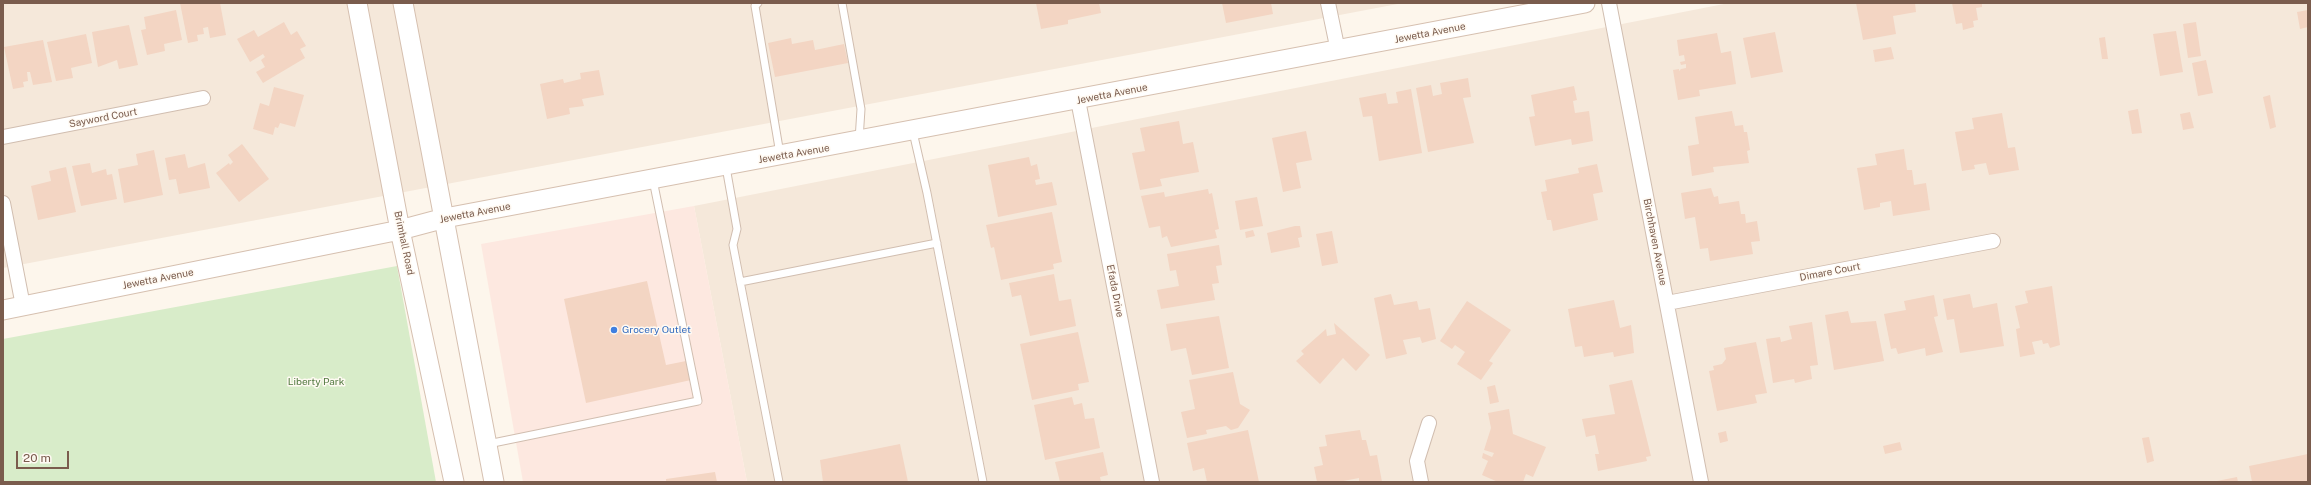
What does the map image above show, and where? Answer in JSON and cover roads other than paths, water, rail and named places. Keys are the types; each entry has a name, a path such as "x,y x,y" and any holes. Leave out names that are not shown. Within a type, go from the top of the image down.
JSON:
{"street":[{"name":"Brimhall Road","path":"357,3 400,230 454,482"},
{"path":"403,3 494,482"},
{"path":"1328,3 1338,50"},
{"name":"Jewetta Avenue","path":"3,310 400,230 445,218 913,132 1586,3"},
{"name":"Birchhaven Avenue","path":"1609,3 1701,482"},
{"name":"Sayword Court","path":"3,137 203,98"},
{"name":"Efada Drive","path":"1078,100 1152,482"},
{"path":"3,203 23,306"},
{"name":"Dimare Court","path":"1666,303 1993,241"},
{"path":"1421,482 1417,461 1429,423"}],"lane":[{"path":"758,3 755,6 780,156"},
{"path":"842,3 861,109 859,142"},
{"path":"913,132 937,243 983,482"},
{"path":"726,166 738,229 733,245 779,482"},
{"path":"487,444 698,401 653,180"},
{"path":"740,282 937,243"}],"place":[{"name":"Grocery Outlet","path":"614,330"}],"park label":[{"name":"Liberty Park","path":"316,382"}]}
